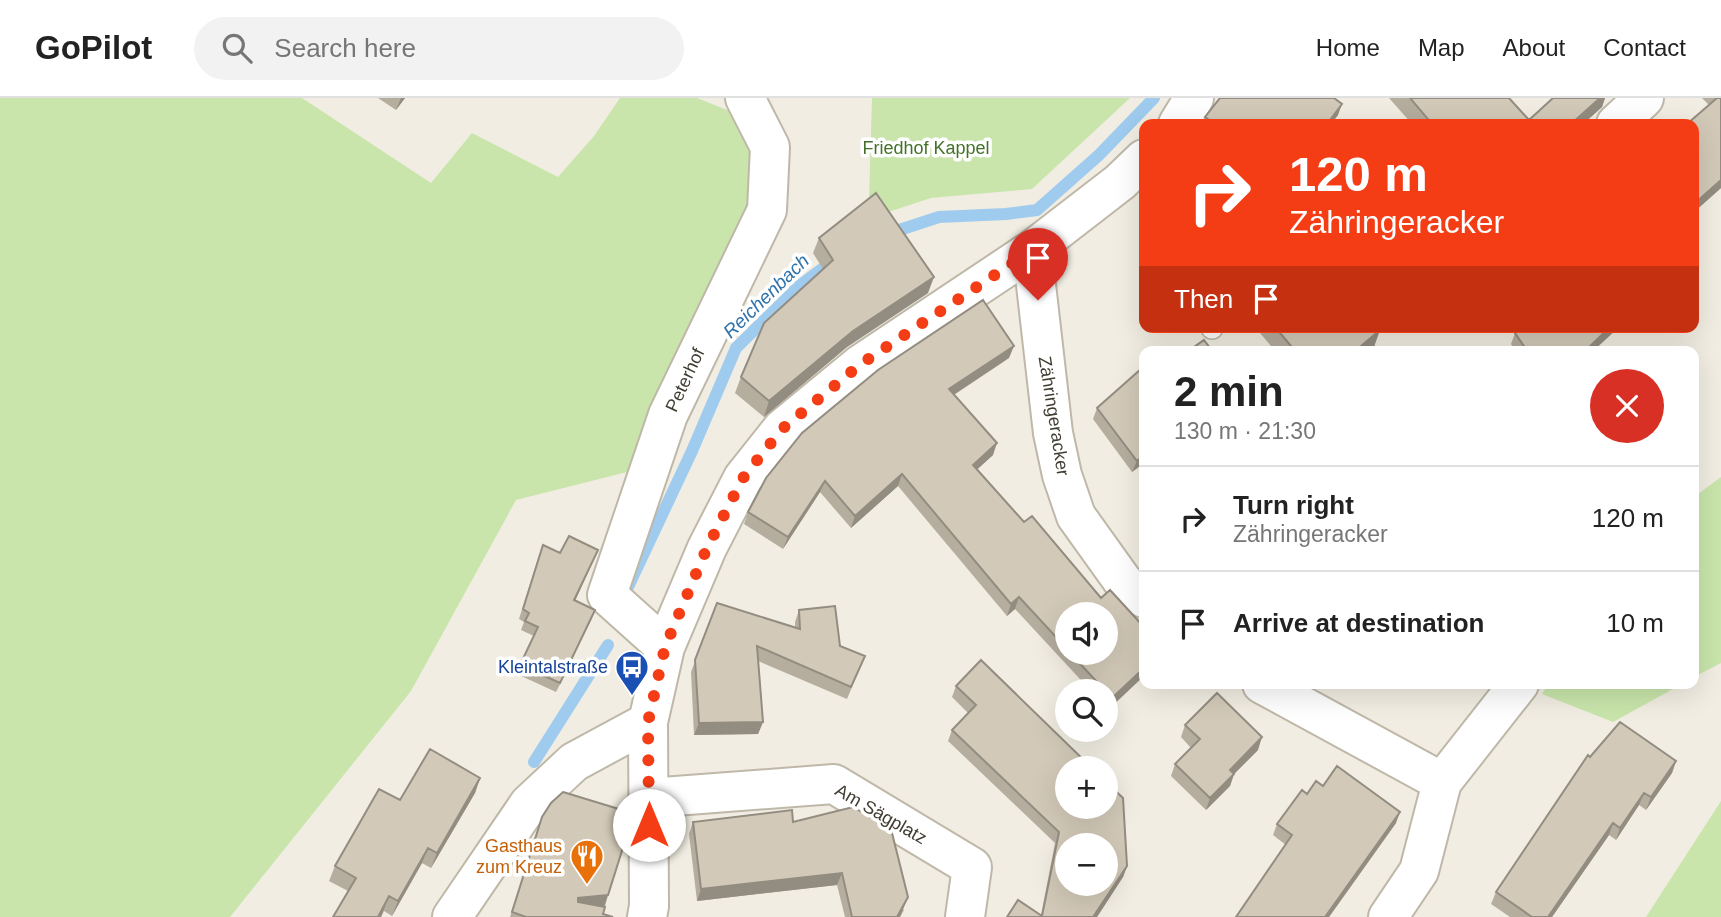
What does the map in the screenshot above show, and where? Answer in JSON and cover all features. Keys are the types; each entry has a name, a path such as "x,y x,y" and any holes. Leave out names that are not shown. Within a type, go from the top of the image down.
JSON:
{"street":[{"name":"Peterhof","path":"644,628 607,594 668,415 767,210 770,146 746,98"},
{"path":"1181,119 1194,98"},
{"path":"1621,119 1644,98"},
{"path":"647,917 649,798 644,628 707,548 743,478 782,429 861,364 1032,250 1120,182 1139,164"},
{"name":"Zähringeracker","path":"1032,250 1054,433 1062,475 1076,516 1124,583 1139,594"},
{"path":"1271,689 1442,782"},
{"path":"1388,917 1419,871 1442,782 1515,689"},
{"path":"452,917 529,804 574,762 648,722"},
{"name":"Am Sägplatz","path":"649,798 834,785 972,867 965,917"}],"green space":[{"path":"0,98 302,98 431,183 472,133 558,177 594,136 620,98 697,98 742,116 762,191 627,472 516,500 411,691 230,917 0,917"},
{"name":"Friedhof Kappel","path":"872,98 1130,98 1032,189 931,198 879,215 869,201"},
{"path":"1721,477 1721,663 1699,674 1699,493"},
{"path":"1545,689 1673,689 1613,722 1542,694"},
{"path":"1721,801 1721,917 1646,917"}],"building":[{"path":"1220,98 1334,98 1342,104 1331,119 1205,117"},
{"path":"1410,98 1509,98 1528,119 1428,119"},
{"path":"1553,98 1600,98 1577,119 1530,119"},
{"path":"1717,98 1721,98 1721,180 1699,200 1699,119 1693,119"},
{"path":"876,193 934,277 853,331 769,401 741,377 764,323 833,260 819,238"},
{"path":"983,300 1014,346 949,389 997,443 973,465 1024,522 1032,516 1101,598 1110,590 1139,622 1139,673 1118,692 1118,679 1094,679 1081,665 1118,665 1118,602 1055,602 1055,636 1019,597 1011,604 902,474 855,516 825,481 788,537 748,512 766,478 802,433 878,370"},
{"path":"1280,333 1376,333 1361,346 1291,346"},
{"path":"1515,333 1604,333 1590,346 1524,346"},
{"path":"1204,340 1208,346 1196,346"},
{"path":"1139,371 1137,461 1097,408"},
{"path":"569,536 598,550 574,600 595,610 560,683 520,665 538,627 525,621 529,613 523,609 543,545 560,553"},
{"path":"717,603 800,629 799,610 835,606 840,646 865,656 851,687 757,646 763,722 699,723 695,660"},
{"path":"981,660 1055,732 1055,742 1065,742 1080,756 1055,756 1055,819 1118,819 1118,793 1123,798 1127,866 1118,880 1118,833 1059,833 952,730 976,705 956,686"},
{"path":"1217,693 1262,737 1230,770 1234,774 1210,798 1175,764 1200,739 1185,725"},
{"path":"1620,722 1676,761 1651,797 1644,793 1620,828 1613,823 1548,917 1532,917 1496,892 1588,755 1590,757"},
{"path":"430,749 480,778 437,853 428,848 398,901 389,896 378,917 333,917 356,878 335,866 379,789 400,800"},
{"path":"1337,766 1400,812 1325,917 1236,917 1292,835 1277,824 1302,790 1307,794 1316,781 1323,786"},
{"path":"563,792 632,813 608,895 578,898 578,902 605,907 603,914 613,917 526,917 512,912 542,817 551,803"},
{"path":"853,807 891,829 908,897 897,917 852,917 842,873 701,889 693,822 792,810 793,822"},
{"path":"1055,852 1055,896 1107,896 1093,917 1007,917 1018,900 1042,916"}],"waterway":[{"name":"Reichenbach","path":"887,234 939,217 1037,210 1099,155 1154,98"},
{"name":"Reichenbach","path":"628,587 692,451 736,348 799,286 834,260"},
{"name":"Reichenbach","path":"534,762 608,645"}],"place":[{"name":"Kleintalstraße","path":"632,697"},
{"name":"Gasthaus zum Kreuz","path":"587,886"}],"route":[{"path":"649,825 648,722 665,647 707,548 743,478 782,429 861,364 1032,250 1038,300"}]}
